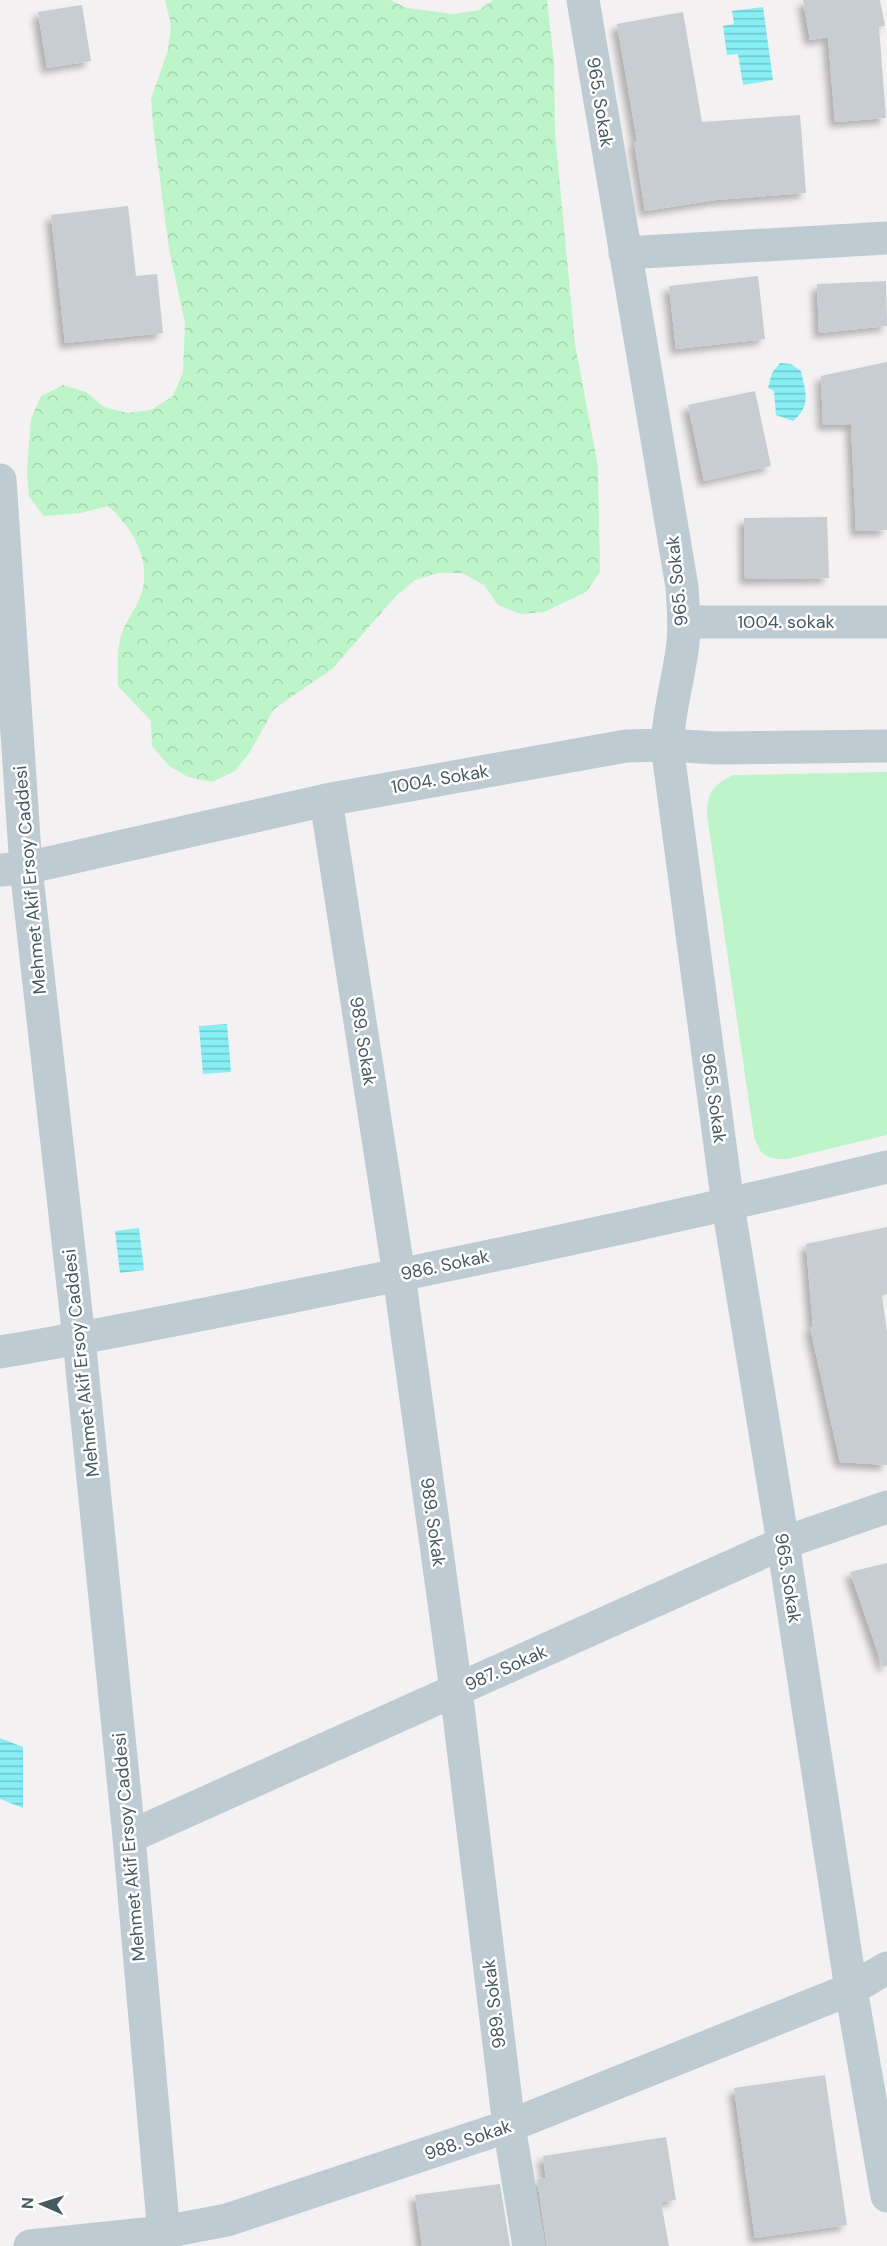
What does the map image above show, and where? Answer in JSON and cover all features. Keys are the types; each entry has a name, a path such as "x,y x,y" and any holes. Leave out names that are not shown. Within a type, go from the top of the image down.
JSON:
{"street":[{"name":"965. Sokak","path":"583,0 682,587 683,644 669,716 667,745 728,1205 783,1543 851,1989 887,2196"},
{"path":"624,253 887,238"},
{"name":"Mehmet Akif Ersoy Caddesi","path":"0,480 13,869 79,1339 129,1837 165,2239"},
{"name":"1004. sokak","path":"684,622 887,622"},
{"name":"1004. Sokak","path":"13,869 326,800 626,746 667,745 716,748 887,746"},
{"name":"989. Sokak","path":"326,800 399,1275 456,1690 509,2126 529,2246"},
{"name":"986. Sokak","path":"0,1352 79,1339 399,1275 728,1205 887,1167"},
{"name":"987. Sokak","path":"129,1837 783,1543 887,1507"},
{"name":"988. Sokak","path":"30,2246 165,2239 227,2220 509,2126 851,1989 887,1968"}],"green space":[{"path":"165,0 390,0 407,8 454,14 479,10 493,0 547,0 554,62 555,133 575,344 598,467 600,572 586,592 544,612 520,614 498,605 484,585 462,573 438,573 415,580 396,596 332,669 274,709 250,752 235,771 212,782 188,777 169,766 152,746 151,721 118,686 120,639 140,598 144,580 142,556 132,534 108,506 81,513 44,516 29,497 27,471 31,419 41,396 63,385 86,392 104,407 128,413 151,410 173,396 183,372 185,323 169,249 151,99 168,50 171,25"},
{"path":"887,772 887,1135 787,1159 769,1157 759,1148 754,1136 707,815 708,800 712,790 720,782 733,775"}],"water":[{"path":"763,7 773,80 743,85 738,54 727,55 723,26 734,24 732,11"},
{"path":"780,363 791,364 801,371 803,379 805,404 803,410 793,421 776,415 774,391 768,388 772,373"},
{"path":"227,1024 231,1072 203,1074 199,1026"},
{"path":"139,1228 144,1270 120,1273 115,1231"},
{"path":"0,1738 23,1747 23,1808 0,1799"}],"building":[{"path":"803,0 880,0 885,26 879,27 886,118 835,122 828,37 810,40"},
{"path":"82,5 91,61 47,68 38,12"},
{"path":"683,12 702,122 800,115 806,193 716,200 645,211 634,141 637,141 617,24"},
{"path":"128,206 136,276 157,274 163,333 65,343 51,215"},
{"path":"758,276 765,339 676,349 669,286"},
{"path":"886,281 887,326 819,333 817,284"},
{"path":"887,362 887,530 856,531 851,424 823,425 821,376"},
{"path":"755,391 771,466 704,481 688,405"},
{"path":"827,517 829,578 745,579 744,518"},
{"path":"887,1227 887,1294 882,1296 887,1332 887,1465 840,1462 810,1327 813,1327 806,1244"},
{"path":"887,1563 887,1666 883,1667 850,1572"},
{"path":"825,2075 847,2225 755,2238 734,2088"},
{"path":"666,2137 676,2200 661,2202 669,2246 547,2246 537,2179 546,2178 543,2156"},
{"path":"500,2184 510,2246 422,2246 415,2195"}]}
